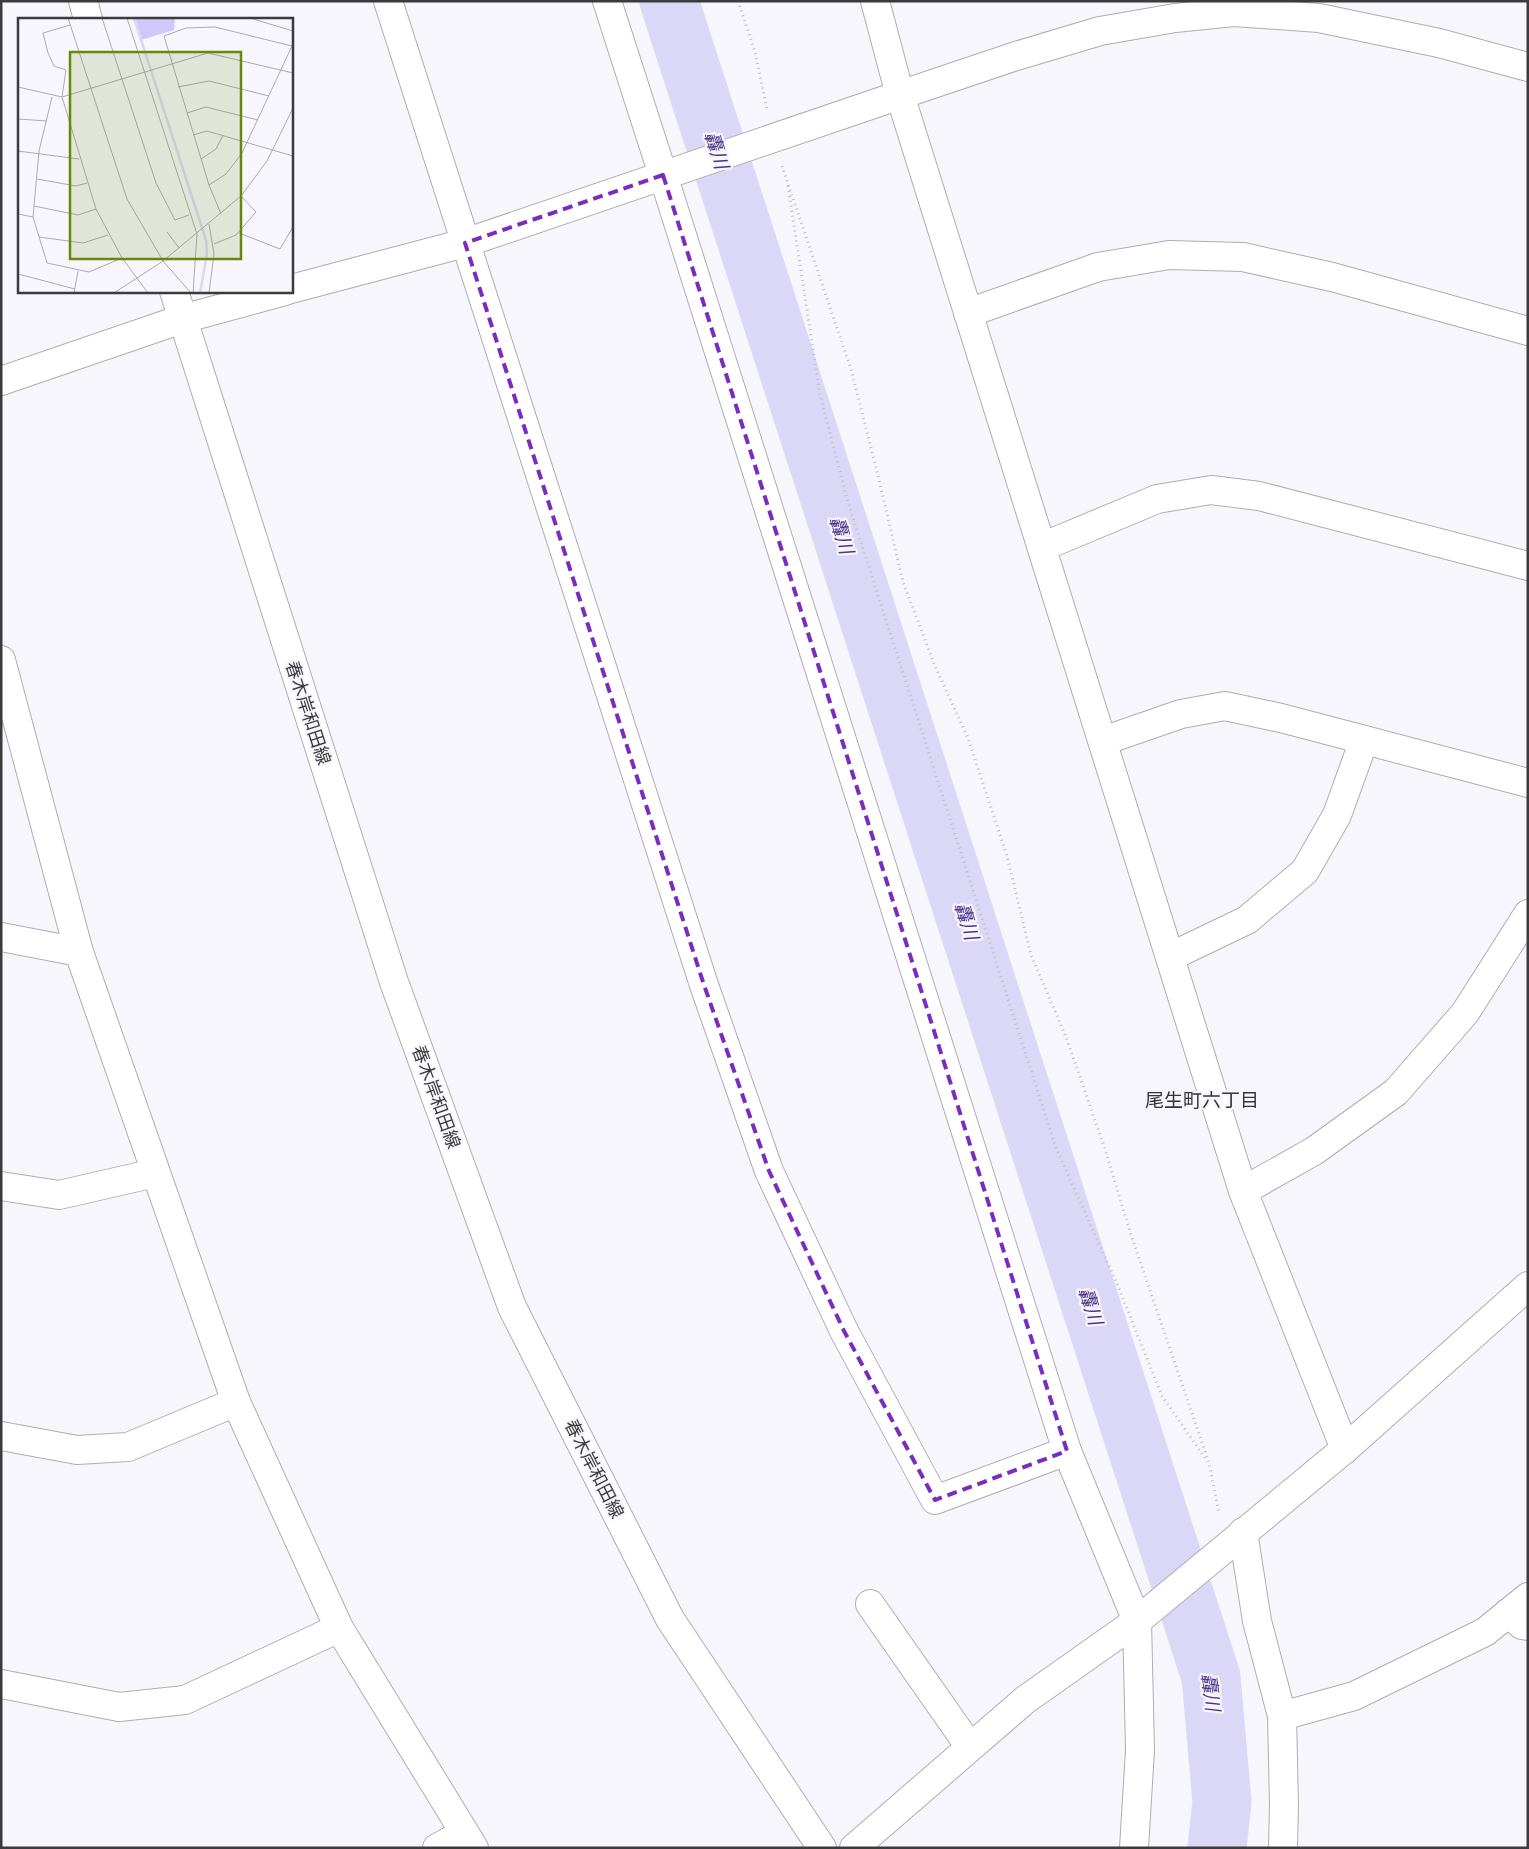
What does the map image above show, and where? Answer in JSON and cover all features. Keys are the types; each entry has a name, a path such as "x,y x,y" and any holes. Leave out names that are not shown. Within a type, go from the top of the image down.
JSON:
{"street":[{"path":"83,1 88,18"},
{"path":"388,1 704,985 765,1162 844,1331 935,1500 1066,1451"},
{"path":"607,1 669,173 1066,1451 1143,1616 1140,1750 1134,1848"},
{"path":"875,1 900,95 1243,1191 1345,1449"},
{"path":"292,290 465,243 1016,56 1100,31 1175,18 1234,12 1319,18 1439,43 1528,67"},
{"path":"968,313 1098,267 1169,255 1243,257 1332,277 1528,331"},
{"name":"春木岸和田線","path":"174,292 394,982 512,1307 670,1619 822,1848"},
{"path":"1,381 182,319 281,292"},
{"path":"1042,547 1157,498 1211,490 1259,496 1528,566"},
{"path":"1,660 79,952 236,1402 339,1628 469,1840 437,1848"},
{"path":"1102,741 1181,714 1225,706 1281,718 1528,782"},
{"path":"1170,957 1247,920 1305,871 1337,815 1364,740"},
{"path":"1243,1191 1314,1151 1396,1092 1465,1013 1528,914"},
{"path":"1,937 79,952"},
{"path":"1,1186 60,1195 155,1173"},
{"path":"854,1848 1025,1700 1143,1616 1345,1449 1527,1289"},
{"path":"1,1436 78,1450 128,1448 236,1402"},
{"path":"1235,1539 1282,1716 1283,1848"},
{"path":"870,1604 970,1747"},
{"path":"1282,1716 1354,1696 1485,1632 1521,1612"},
{"path":"1,1684 119,1706 186,1700 339,1628"}],"path":[{"path":"738,1 755,52 773,138 850,369 903,582 935,666 968,738 1007,856 1030,955 1066,1037 1105,1149 1130,1232 1235,1539"},
{"path":"786,177 820,395 847,498 1050,1130 1081,1206 1118,1286 1162,1396 1209,1463"}],"highlighted area":[{"path":"663,175 1067,1451 935,1500 844,1331 769,1171 704,985 465,243"}],"waterway":[{"name":"轟川","path":"669,1 1211,1677 1222,1802 1217,1848"}],"district":[{"name":"尾生町六丁目","path":"1202,1100"}]}
